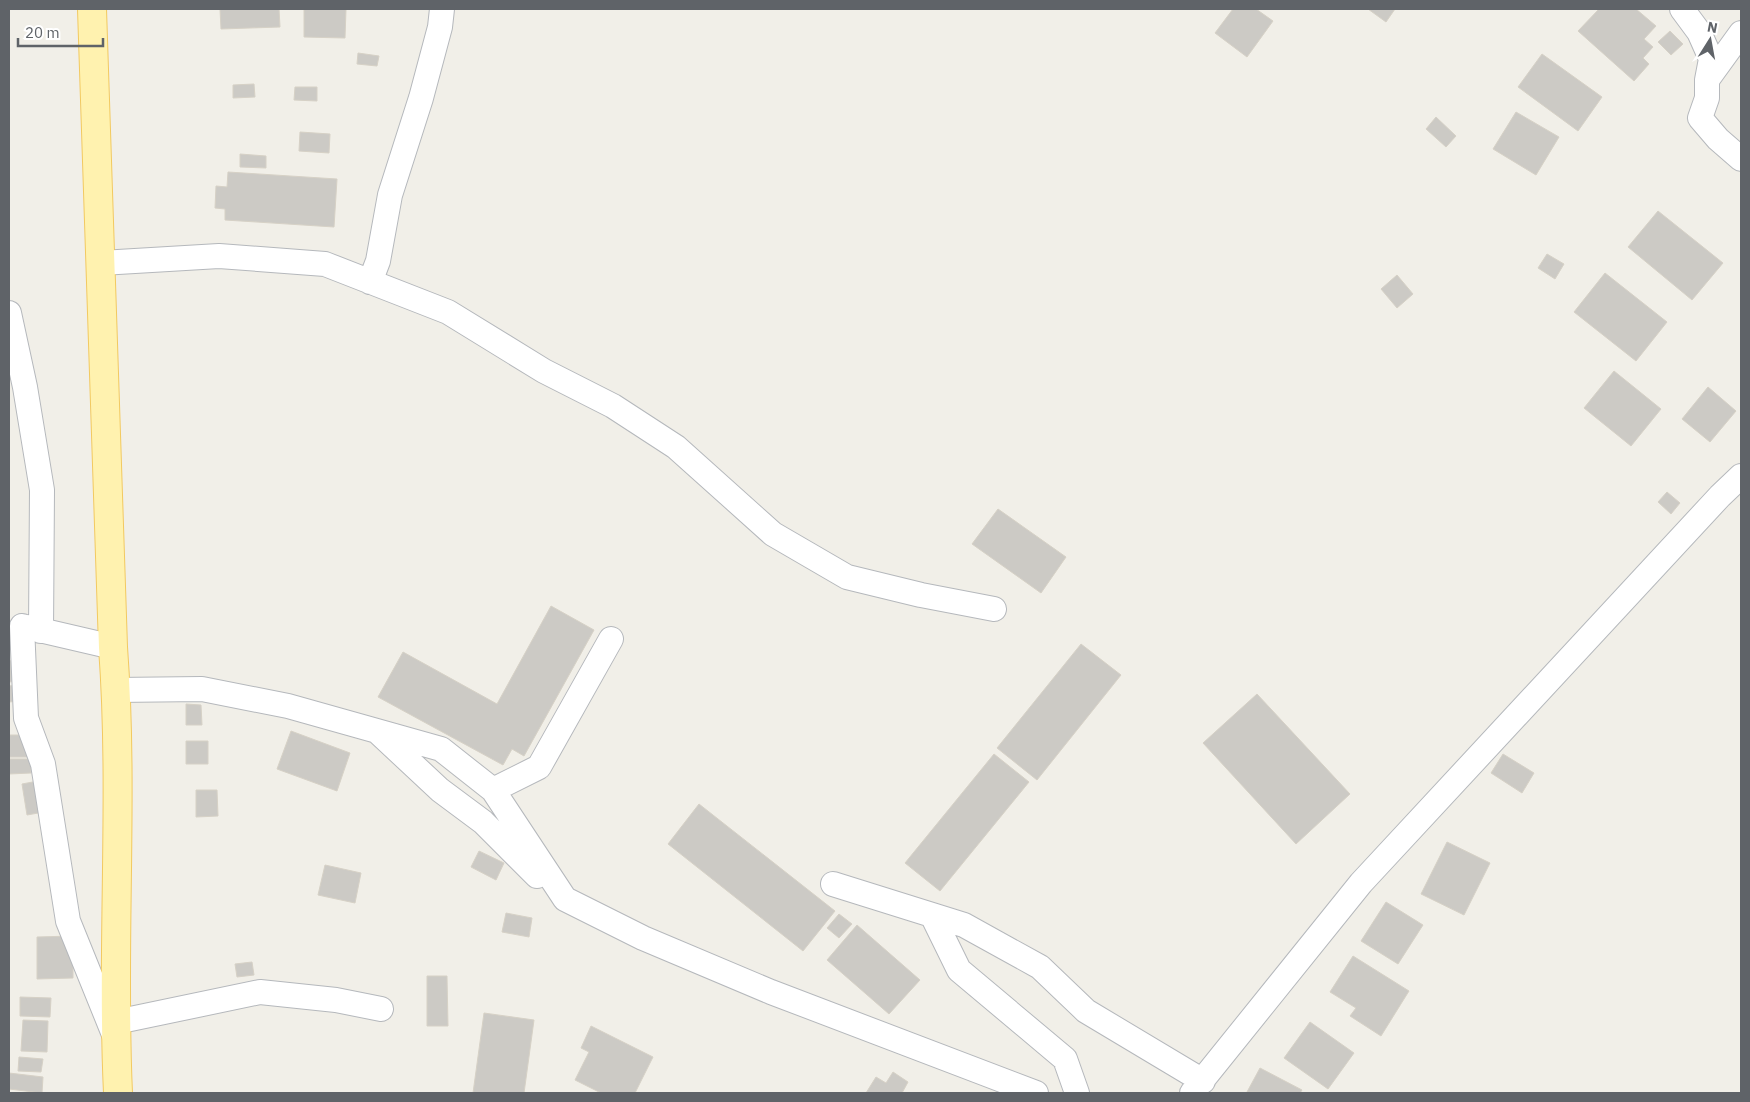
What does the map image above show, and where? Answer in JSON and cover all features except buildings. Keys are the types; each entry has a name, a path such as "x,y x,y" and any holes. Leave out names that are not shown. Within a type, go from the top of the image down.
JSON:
{"main road":[{"path":"92,9 118,753 116,1031 118,1093"}],"street":[{"path":"370,282 378,261 390,196 421,98 440,27 442,9"},
{"path":"1682,9 1699,32 1711,60 1707,80 1707,98 1700,118 1718,139 1741,159"},
{"path":"1707,80 1741,33"},
{"path":"101,263 228,256 324,264 448,312 544,371 613,406 676,447 772,534 847,577 921,595 994,609"},
{"path":"9,313 25,387 42,490 24,627 17,717 43,764 68,921 116,1031 260,992 336,1000 381,1009"},
{"path":"833,884 964,925 1040,966 1086,1011 1198,1087 1360,883 1720,496 1741,476"},
{"path":"24,627 113,647"},
{"path":"493,790 539,766 611,639"},
{"path":"116,690 202,689 288,706 442,749 493,790 565,900"},
{"path":"376,730 440,790 483,822 510,848 528,869 565,900 643,938 771,992 1036,1093"},
{"path":"932,915 959,970 1065,1059 1077,1093"}]}
